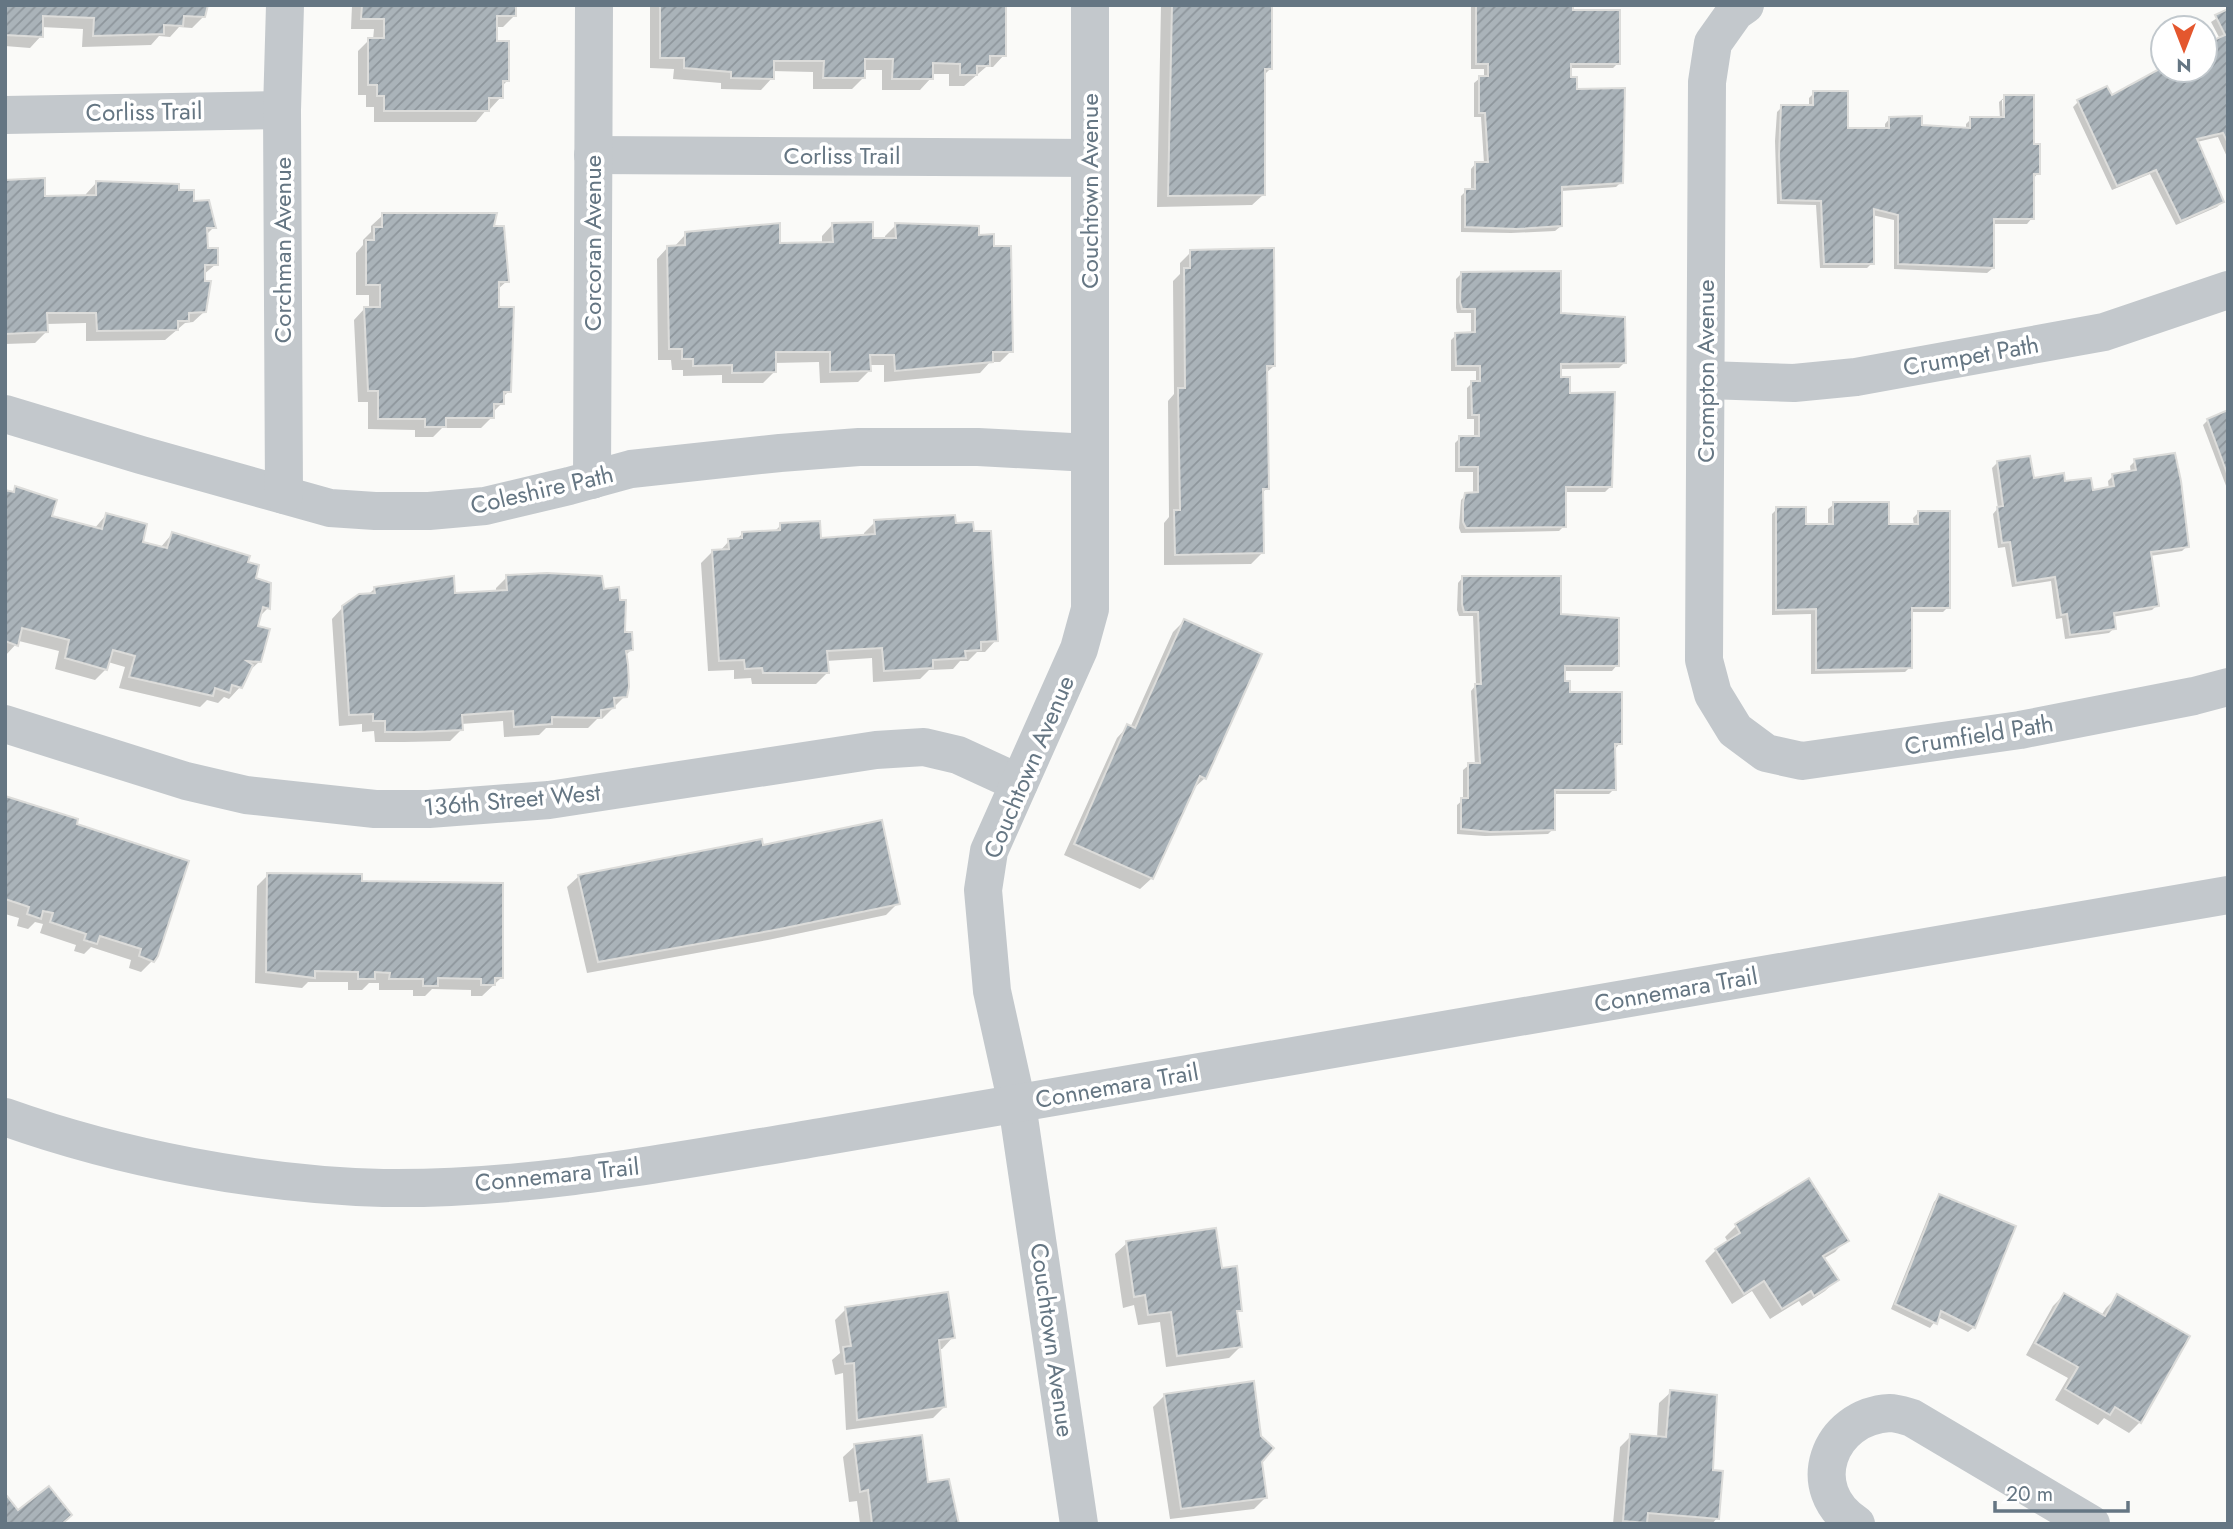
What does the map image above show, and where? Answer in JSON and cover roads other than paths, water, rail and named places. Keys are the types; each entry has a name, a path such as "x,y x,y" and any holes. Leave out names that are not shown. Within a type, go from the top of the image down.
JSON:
{"street":[{"name":"Corchman Avenue","path":"284,495 282,110 285,5"},
{"name":"Corcoran Avenue","path":"592,480 594,5"},
{"name":"Couchtown Avenue","path":"1079,1524 1017,1104 992,991 983,890 989,851 1079,649 1090,609 1090,5"},
{"name":"Crompton Avenue","path":"1735,730 1713,694 1704,660 1707,82 1713,43 1740,9"},
{"name":"Corliss Trail","path":"5,115 282,110"},
{"name":"Corliss Trail","path":"593,155 1090,158"},
{"name":"Crumpet Path","path":"1707,380 1794,383 1856,377 2104,332 2228,290"},
{"name":"Coleshire Path","path":"5,414 141,456 330,509 375,512 429,512 485,506 631,470 780,453 859,447 978,447 1090,453"},
{"name":"Crumfield Path","path":"1735,730 1766,753 1802,761 2020,730 2228,687"},
{"name":"136th Street West","path":"5,724 186,781 246,795 375,809 440,808 550,800 876,750 924,747 958,755 1019,783"},
{"name":"Connemara Trail","path":"5,1117 106,1148 292,1182 383,1188 554,1178 642,1167 1017,1104 2228,895"},
{"path":"1856,1524 1837,1507 1829,1488 1826,1465 1834,1443 1847,1429 1866,1418 1892,1413 1912,1418 2091,1524"}]}
